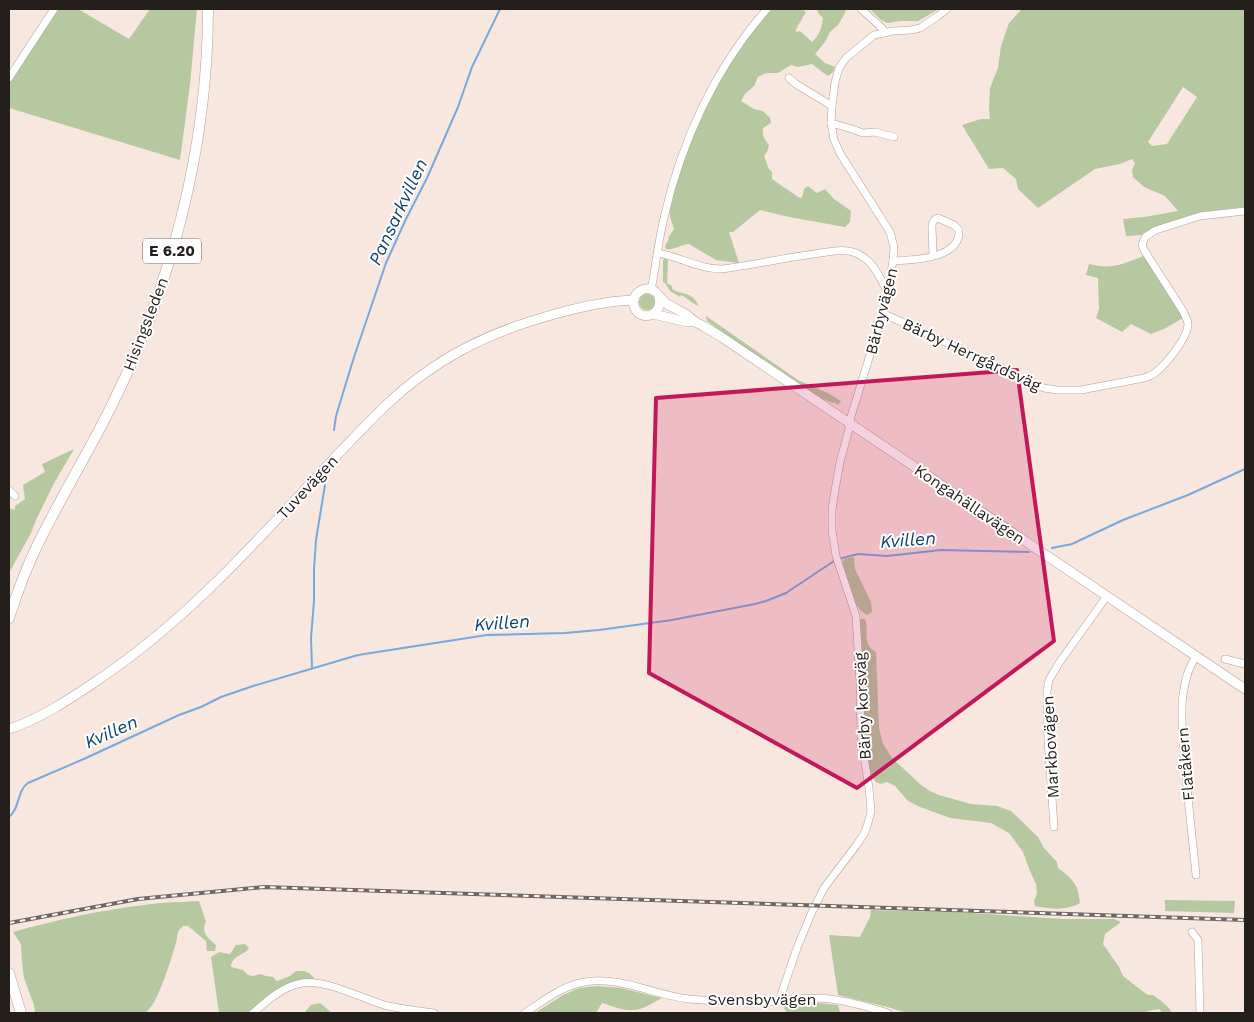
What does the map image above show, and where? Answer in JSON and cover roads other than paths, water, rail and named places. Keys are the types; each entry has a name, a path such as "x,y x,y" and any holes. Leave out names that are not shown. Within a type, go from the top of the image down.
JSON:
{"highway":[{"name":"Hisingsleden","path":"9,618 37,546 122,382 162,284 185,202 195,152 206,71 208,9"},
{"path":"9,973 21,1013"}],"main road":[{"path":"634,300 641,290 651,290"},
{"name":"Kongahällavägen","path":"651,290 656,292 659,297 672,307 723,338 1245,688"},
{"path":"652,314 659,307 659,297"},
{"name":"Kongahällavägen","path":"634,300 635,308 645,316 652,314 687,322 694,321"},
{"name":"Tuvevägen","path":"9,729 31,720 72,698 116,668 176,620 236,562 378,413 428,370 466,348 512,327 583,307 634,300"}],"street":[{"path":"9,78 54,9"},
{"path":"651,290 663,220 670,192 680,160 694,126 721,72 767,9"},
{"path":"861,9 883,29 884,33 920,28 948,9"},
{"name":"Bärbyvägen","path":"849,423 885,306 894,246 890,232 841,155 834,140 831,123 832,106 841,64 874,35 884,33"},
{"path":"789,78 832,106"},
{"path":"831,123 862,133 875,132 894,137"},
{"name":"Bärby Herrgårdsväg","path":"882,313 1044,388 1081,390 1144,378 1153,374 1166,361 1186,335 1188,327 1188,320 1183,311 1142,246 1145,237 1156,230 1200,216 1245,211"},
{"path":"893,261 919,260 933,256 945,252 953,246 958,239 959,230 956,226 938,218 933,221 932,225 933,256"},
{"path":"658,254 712,269 722,269 802,256 850,251 873,266 879,273 888,292"},
{"name":"Bärby korsväg","path":"779,1001 808,918 828,882 861,838 870,814 870,794 860,732 860,681 856,616 841,572 832,530 833,505 849,423"},
{"path":"9,490 15,496"},
{"name":"Markbovägen","path":"1054,827 1047,725 1047,691 1049,680 1107,596"},
{"name":"Flatåkern","path":"1196,875 1186,785 1181,714 1188,674 1192,662 1197,656"},
{"path":"1225,659 1245,664"},
{"path":"1192,932 1198,940 1200,1013"},
{"name":"Svensbyvägen","path":"525,1013 561,990 589,981 630,985 683,998 705,1000 746,1002 810,998 826,999 888,1013"},
{"path":"253,1013 285,989 308,982 335,988 386,1005 434,1013"}],"waterway":[{"name":"Pansarkvillen","path":"334,430 336,416 354,357 386,263 427,178 458,107 472,67 500,9"},
{"name":"Kvillen","path":"1052,548 1072,544 1123,520 1188,495 1245,469"},
{"name":"Pansarkvillen","path":"312,668 311,638 316,540 325,485"},
{"name":"Kvillen","path":"839,559 858,554 887,556 941,550 1029,552"},
{"name":"Kvillen","path":"9,817 13,814 22,790 28,783 179,715 253,686 358,655 487,635 599,630 672,620 755,604 786,593 834,561"}],"railway":[{"path":"9,923 138,899 264,887 1245,920"}]}
